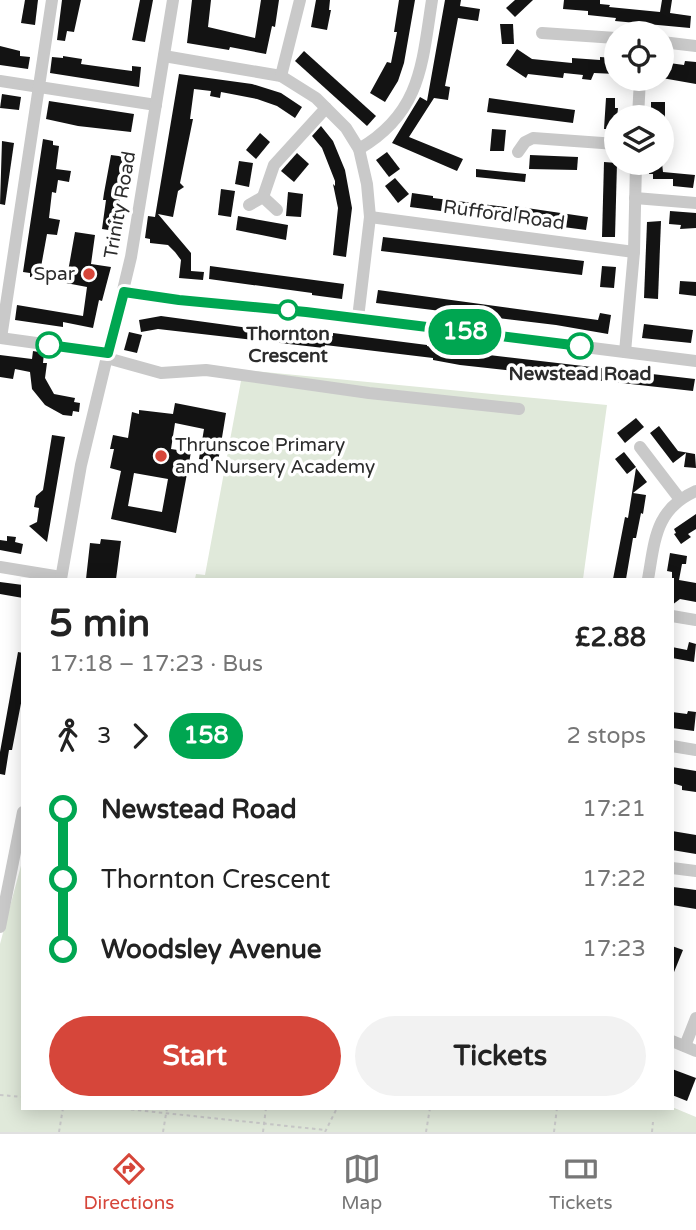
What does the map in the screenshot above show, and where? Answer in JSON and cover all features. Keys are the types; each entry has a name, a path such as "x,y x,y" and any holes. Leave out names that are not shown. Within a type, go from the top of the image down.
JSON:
{"street":[{"path":"52,0 1,338 108,355 161,373 206,370 369,393 519,409"},
{"name":"Trinity Road","path":"61,578 81,465 124,292 173,0"},
{"path":"281,76 300,0"},
{"path":"359,149 379,138 408,102 423,64 432,0"},
{"path":"542,33 604,37"},
{"path":"674,43 696,46"},
{"path":"164,56 281,76 301,88 346,128 359,149 367,184 370,217 358,318"},
{"path":"0,81 156,104"},
{"path":"249,205 263,197 274,165 326,108"},
{"path":"524,127 533,138"},
{"path":"518,152 525,142 533,138 604,143"},
{"path":"625,352 634,252 636,175"},
{"path":"263,197 278,209"},
{"path":"635,198 696,203"},
{"name":"Rufford Road","path":"370,217 634,252"},
{"path":"124,292 358,318 696,361"},
{"path":"640,447 679,498"},
{"path":"648,578 656,531 679,498 696,491"},
{"path":"0,567 61,578"},
{"path":"674,616 696,620"},
{"path":"674,746 696,750"},
{"path":"0,927 6,866 21,818"},
{"path":"674,868 696,871"},
{"path":"674,1042 690,1049 696,1018"}],"path":[{"path":"0,1095 21,1097"},
{"path":"59,1132 63,1110"},
{"path":"137,1110 325,1131 336,1110"},
{"path":"163,1132 167,1110"},
{"path":"263,1132 266,1110"},
{"path":"426,1132 430,1110"},
{"path":"554,1132 558,1110"},
{"path":"652,1132 653,1122"}],"green space":[{"path":"243,370 607,405 583,578 195,578 196,574 205,575"},
{"path":"21,865 21,1110 674,1110 674,1108 696,1117 696,1132 0,1132 0,944"}],"building":[{"path":"25,0 38,0 35,25 21,23"},
{"path":"62,0 81,0 74,32 67,31 65,41 57,40"},
{"path":"140,0 153,0 145,42 132,40"},
{"path":"192,0 211,0 208,27 255,38 261,0 279,0 275,27 272,26 266,54 187,43"},
{"path":"316,0 330,0 327,30 311,27"},
{"path":"399,0 415,0 404,63 398,81 385,102 370,93 387,62 391,63"},
{"path":"445,0 461,0 460,6 480,9 478,21 458,18 445,86 450,87 448,100 434,98 409,137 463,159 457,171 392,143 420,97 427,101"},
{"path":"515,0 533,0 515,17 506,8"},
{"path":"564,0 600,0 600,4 610,5 609,7 660,12 662,0 672,0 670,13 691,16 690,28 674,27 674,21 615,21 616,18 588,15 588,11 563,9"},
{"path":"500,24 513,24 514,44 502,44"},
{"path":"0,46 20,51 20,56 30,57 28,69 0,65"},
{"path":"517,49 532,59 572,63 572,58 600,60 600,57 604,57 604,73 594,73 591,80 582,79 583,75 564,73 563,78 528,74 526,78 506,65"},
{"path":"304,51 376,116 367,126 295,61"},
{"path":"52,57 82,59 81,64 132,71 132,66 141,67 139,87 50,73"},
{"path":"685,61 696,62 696,84 674,80 674,64 684,65"},
{"path":"179,74 252,84 281,93 302,107 295,118 277,106 257,99 221,92 220,98 210,96 211,91 194,89 190,119 193,119 180,183 184,187 178,191 173,217 158,214 191,253 191,271 204,272 203,280 179,278 181,260 175,252 168,245 150,243 150,239 145,238 148,216 155,217"},
{"path":"2,94 21,97 19,110 0,108"},
{"path":"489,98 575,110 573,123 487,112"},
{"path":"606,98 615,98 615,105 606,105"},
{"path":"49,101 134,114 131,132 46,119"},
{"path":"651,102 665,102 665,105 651,105"},
{"path":"321,126 333,141 345,170 352,208 346,257 333,255 338,208 333,184 335,186 335,181 322,148 312,136"},
{"path":"492,129 506,130 504,151 490,151"},
{"path":"260,133 270,142 256,159 246,150"},
{"path":"43,139 53,141 53,145 59,146 56,169 71,171 69,182 58,180 56,193 52,192 49,218 60,220 57,235 47,234 39,278 30,277 30,273 23,272"},
{"path":"2,141 14,143 5,205 0,204"},
{"path":"387,152 400,169 389,177 376,160"},
{"path":"297,153 309,164 294,182 281,171"},
{"path":"111,155 126,157 115,231 102,229 106,200 103,200"},
{"path":"530,155 578,157 577,170 529,169"},
{"path":"239,161 253,163 249,187 235,184"},
{"path":"604,162 604,175 617,175 615,237 602,237"},
{"path":"476,169 526,174 525,182 476,177"},
{"path":"653,175 695,175 693,188 673,186 673,179 653,179"},
{"path":"395,178 409,194 398,203 385,186"},
{"path":"221,189 235,191 231,217 218,215"},
{"path":"288,192 303,194 301,217 286,216"},
{"path":"412,193 433,198 588,217 586,230 410,207"},
{"path":"670,211 696,213 696,228 680,229 681,225 669,224"},
{"path":"238,216 288,225 286,240 236,230"},
{"path":"661,221 658,299 644,298 647,222"},
{"path":"75,232 95,235 91,264 111,267 102,301 99,300 93,328 63,322 63,327 15,320 17,305 83,316 87,287 66,283"},
{"path":"383,237 584,261 582,275 381,251"},
{"path":"210,266 344,284 342,299 209,279"},
{"path":"602,266 616,267 614,288 600,287"},
{"path":"680,281 696,282 696,296 679,294"},
{"path":"378,290 598,320 600,313 611,315 608,334 376,303"},
{"path":"161,316 249,328 333,336 333,333 455,351 695,379 693,391 460,365 433,358 325,345 324,348 158,329 141,332 139,320"},
{"path":"644,324 693,330 691,343 642,338"},
{"path":"129,332 142,335 137,353 124,350"},
{"path":"33,351 44,353 43,363 47,363 45,378 54,394 75,398 74,402 80,403 79,412 73,411 72,416 63,415 45,405 32,389 30,372 15,369 13,379 0,377 0,355 32,359"},
{"name":"Thrunscoe Primary and Nursery Academy","path":"175,403 226,413 218,462 199,459 204,429 175,423 171,449 191,452 176,533 111,519 121,471 110,468 114,449 110,449 113,435 128,438 132,412 139,414 139,410 173,414","holes":["134,473 168,479 162,512 128,506"]},
{"path":"636,418 644,427 625,443 617,433"},
{"path":"659,426 678,451 695,454 696,468 684,467 686,453 673,463 650,433"},
{"path":"52,435 65,437 47,542 29,526 37,522 39,508 34,507 36,496 43,490"},
{"path":"624,452 636,467 627,474 615,459"},
{"path":"636,468 647,482 633,493 646,495 643,514 641,513 636,538 633,538 626,578 613,578 625,517 628,518"},
{"path":"696,514 696,529 688,534 691,537 681,544 674,534 674,529"},
{"path":"7,536 16,537 15,542 23,544 21,554 0,550 0,540 7,541"},
{"path":"101,539 121,541 116,578 86,578 90,543 100,544"},
{"path":"670,553 687,556 686,564 682,564 679,580 696,583 696,602 680,599 674,604 674,578 672,572 667,571"},
{"path":"0,582 21,585 21,598 0,594"},
{"path":"689,642 696,644 694,662 674,658 674,647 687,650"},
{"path":"18,652 21,653 21,703 5,775 0,774 0,752"},
{"path":"688,711 696,712 694,731 674,728 674,712 687,714"},
{"path":"674,767 696,771 696,792 682,790 682,786 674,784"},
{"path":"674,831 696,835 696,854 674,850"},
{"path":"674,887 696,890 696,909 674,905"},
{"path":"674,947 683,950 674,972"},
{"path":"674,1070 696,1078 687,1101 674,1096"}],"bus line":[{"name":"158","path":"49,345 108,353 124,292 580,346"}],"place":[{"name":"Spar","path":"89,274"},
{"name":"Thornton Crescent","path":"288,310"},
{"name":"Newstead Road","path":"580,346"},
{"name":"Thrunscoe Primary and Nursery Academy","path":"161,456"}]}
